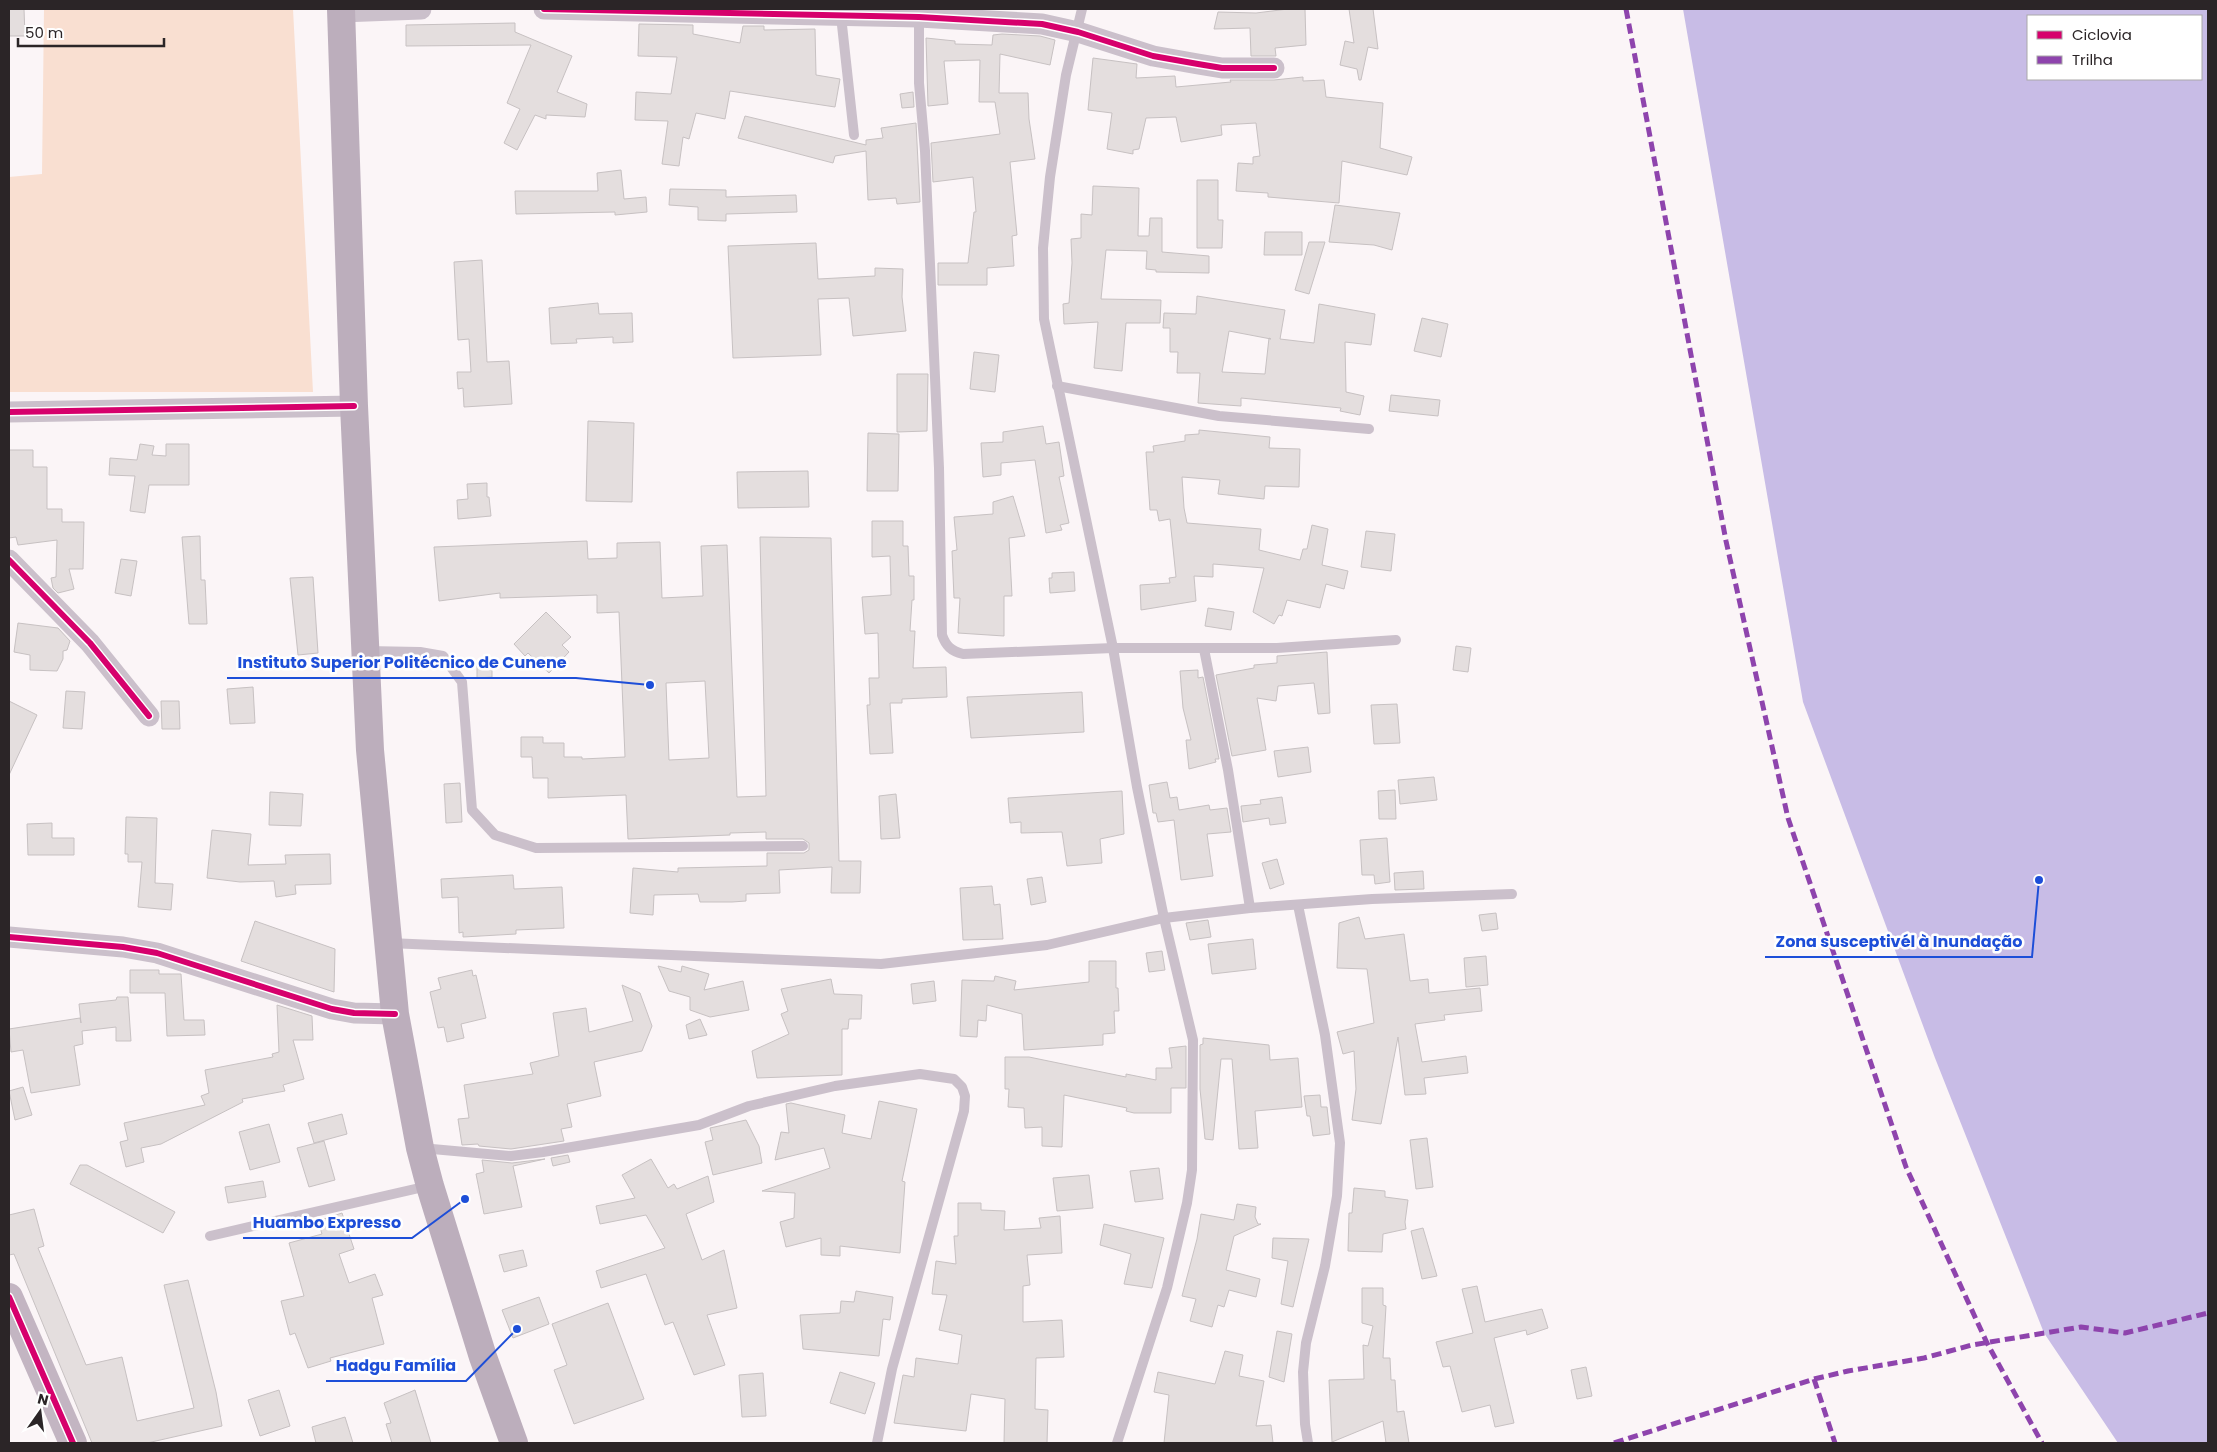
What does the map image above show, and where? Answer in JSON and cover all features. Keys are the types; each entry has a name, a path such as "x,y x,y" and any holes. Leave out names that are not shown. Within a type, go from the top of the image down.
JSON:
{"main road":[{"path":"341,10 354,406 370,750 395,1014 420,1148 430,1186 483,1357 514,1443"}],"street":[{"path":"341,10 421,9"},
{"path":"544,9 841,16 919,13 1042,24 1078,32 1153,56 1222,68 1274,68"},
{"path":"9,412 354,406"},
{"path":"9,560 90,643 149,716"},
{"path":"9,937 123,947 157,953 332,1009 354,1013 395,1014"},
{"path":"9,1297 73,1443"}],"lane":[{"path":"1082,9 1078,32 1066,75 1050,177 1043,248 1044,319 1056,386 1078,477 1113,648 1137,787 1164,918 1193,1040 1192,1170 1167,1288 1117,1443"},
{"path":"919,13 920,83 925,151 939,468 942,636 946,645 954,652 963,654 1113,648 1204,649 1396,640"},
{"path":"841,16 854,135"},
{"path":"1056,386 1218,416 1369,429"},
{"path":"1204,649 1228,770 1250,908"},
{"path":"366,651 420,652 444,656 462,682 472,810 495,835 536,848 803,846"},
{"path":"388,943 881,964 1047,945 1164,918 1250,908 1372,899 1512,894"},
{"path":"1298,905 1325,1035 1340,1143 1337,1196 1326,1266 1306,1343 1303,1372 1308,1443"},
{"path":"420,1148 511,1156 700,1125 749,1106 835,1086 920,1074 954,1079 962,1087 966,1096 964,1111 892,1370 876,1443"},
{"path":"210,1236 430,1186"}],"shaded area":[{"path":"44,9 293,9 313,392 9,392 9,177 42,174"},
{"path":"1683,9 2208,9 2208,1443 2118,1443 2044,1333 1935,1058 1803,702"}],"building":[{"path":"9,9 24,9 25,36 9,36"},
{"path":"1305,9 1306,45 1275,48 1276,56 1251,56 1250,28 1214,29 1218,12 1256,13"},
{"path":"1349,9 1373,9 1378,49 1368,47 1361,80 1359,80 1357,69 1340,65 1345,41 1354,43"},
{"path":"515,23 515,32 572,56 557,92 587,104 585,117 546,115 546,119 535,115 517,150 504,143 520,109 507,103 531,45 406,46 406,25"},
{"path":"639,24 693,25 693,34 740,43 743,26 764,26 764,30 815,29 816,75 840,79 835,107 730,91 725,119 696,113 689,139 683,137 679,166 662,164 668,121 635,120 636,92 671,94 677,57 638,56"},
{"path":"993,35 1040,36 1055,40 1050,65 1000,54 999,93 1028,93 1029,119 1035,159 1010,162 1017,235 1012,236 1014,266 987,268 987,285 938,285 938,263 968,263 974,212 976,212 973,177 933,182 931,143 1000,134 995,102 979,102 980,60 944,61 948,104 928,106 926,38 955,41 955,44 992,45"},
{"path":"1093,58 1137,64 1136,78 1175,76 1176,87 1231,82 1230,80 1274,80 1303,77 1303,81 1324,80 1326,97 1383,103 1380,148 1412,157 1407,175 1342,161 1339,203 1268,197 1268,193 1236,191 1238,163 1253,164 1253,157 1260,156 1256,123 1221,125 1222,135 1181,142 1176,117 1146,118 1139,149 1133,150 1133,154 1107,149 1112,113 1088,110"},
{"path":"913,92 914,107 902,108 900,94"},
{"path":"745,116 866,145 866,140 883,138 881,128 916,123 920,202 897,204 896,198 868,200 866,151 835,156 833,163 738,138"},
{"path":"621,170 624,199 646,197 647,212 615,215 615,212 516,214 515,191 598,191 597,173"},
{"path":"1197,180 1218,180 1218,220 1223,220 1222,248 1197,248"},
{"path":"1093,186 1139,188 1138,236 1149,236 1150,218 1162,218 1162,252 1209,256 1209,273 1156,272 1156,270 1146,269 1147,251 1106,250 1101,299 1161,300 1160,323 1126,323 1122,371 1094,368 1098,322 1064,324 1063,304 1069,303 1072,263 1071,239 1081,238 1081,214 1092,215"},
{"path":"670,189 726,190 726,197 796,195 797,212 726,214 726,221 698,220 698,207 669,205"},
{"path":"1335,205 1400,213 1392,250 1374,245 1329,242"},
{"path":"1265,232 1302,232 1302,255 1264,255"},
{"path":"1309,242 1325,242 1309,294 1295,290"},
{"path":"816,243 818,279 875,276 875,268 903,269 902,297 906,331 853,336 849,298 818,299 821,355 733,358 728,246"},
{"path":"482,260 487,362 509,361 512,404 464,407 463,388 458,389 457,372 471,372 469,339 458,340 454,262"},
{"path":"1197,296 1285,310 1280,339 1314,343 1319,304 1375,314 1371,345 1345,342 1346,392 1364,396 1360,415 1340,411 1341,408 1241,398 1241,406 1198,403 1200,373 1177,373 1178,352 1170,352 1170,328 1163,328 1164,313 1196,314","holes":["1229,331 1269,339 1265,374 1222,372"]},
{"path":"598,303 599,314 632,313 633,342 613,343 613,337 576,339 577,343 551,344 549,308"},
{"path":"1422,318 1448,324 1441,357 1414,351"},
{"path":"974,352 999,355 995,392 970,389"},
{"path":"897,374 928,374 927,431 897,432"},
{"path":"1391,395 1440,400 1438,416 1389,411"},
{"path":"588,421 634,423 632,502 586,501"},
{"path":"1043,426 1046,444 1059,442 1064,476 1059,477 1069,523 1060,525 1062,530 1046,533 1035,460 1001,463 1001,475 983,477 981,443 1003,442 1003,432"},
{"path":"1199,430 1270,437 1269,448 1300,449 1299,487 1265,486 1264,499 1218,494 1220,480 1182,477 1184,508 1187,523 1261,529 1259,550 1300,560 1303,549 1307,549 1312,525 1328,529 1322,565 1348,571 1344,589 1326,584 1320,608 1287,600 1282,616 1279,615 1274,624 1253,612 1264,568 1213,564 1213,577 1194,576 1196,601 1141,610 1140,585 1170,583 1169,578 1176,577 1170,519 1159,521 1157,510 1150,510 1146,452 1154,452 1153,446 1185,441 1185,435 1199,434"},
{"path":"868,433 899,434 898,491 867,491"},
{"path":"140,444 154,446 152,455 166,456 166,444 189,444 189,485 149,485 145,513 130,511 135,476 109,475 110,458 137,460"},
{"path":"9,450 33,450 33,467 47,467 47,509 62,509 62,522 84,522 83,569 69,569 74,589 58,593 53,588 51,578 56,577 57,540 18,545 16,537 9,538"},
{"path":"808,471 809,507 738,508 737,472"},
{"path":"487,483 487,497 489,497 491,516 458,519 457,500 468,499 467,484"},
{"path":"1013,496 1025,536 1009,538 1012,596 1004,596 1004,636 958,633 960,598 954,598 952,551 957,550 954,517 993,514 993,502"},
{"path":"872,521 903,521 903,546 908,546 909,576 914,576 914,600 912,600 910,631 915,631 913,668 946,667 947,697 902,699 902,703 890,703 893,753 870,754 867,705 870,705 869,678 879,678 878,633 865,634 862,597 891,595 890,556 872,557"},
{"path":"1366,531 1395,534 1391,571 1361,567"},
{"path":"200,536 201,580 205,580 207,624 189,624 182,537"},
{"path":"760,537 831,538 839,861 861,861 860,893 831,893 832,867 779,870 780,893 746,894 746,901 732,902 700,902 698,894 654,895 653,915 630,913 633,868 678,872 678,868 767,866 767,853 804,853 809,850 809,843 803,839 766,839 766,832 628,839 626,795 548,798 548,778 533,778 532,757 521,757 521,737 543,737 543,743 564,743 564,757 582,757 582,759 625,757 619,612 597,613 597,595 500,598 500,593 439,601 434,547 587,541 588,559 617,558 617,543 660,542 662,598 703,596 701,546 727,545 737,797 766,796","holes":["705,681 709,758 669,760 666,683"]},
{"path":"121,559 137,561 131,596 115,593"},
{"path":"1074,572 1075,591 1050,593 1049,578 1052,578 1052,573"},
{"path":"313,577 318,653 298,655 290,578"},
{"path":"1208,608 1234,612 1231,630 1205,626"},
{"path":"546,612 571,637 562,645 569,652 549,673 528,653 525,656 514,644"},
{"path":"18,623 58,628 70,641 67,650 63,651 63,659 57,671 30,670 30,655 14,652"},
{"path":"1456,646 1471,648 1468,672 1453,670"},
{"path":"1327,652 1330,713 1318,714 1314,683 1278,686 1276,701 1257,698 1266,750 1232,756 1216,675 1254,668 1254,665 1277,663 1277,656"},
{"path":"477,663 492,663 492,677 477,678"},
{"path":"1198,670 1198,678 1203,677 1219,759 1215,759 1216,762 1189,769 1186,740 1191,740 1183,708 1180,671"},
{"path":"253,687 255,723 230,724 227,689"},
{"path":"66,691 85,692 82,729 63,728"},
{"path":"1082,692 1084,732 971,738 967,697"},
{"path":"9,701 37,715 9,775"},
{"path":"161,701 179,701 180,729 162,729"},
{"path":"1397,704 1400,743 1374,744 1371,705"},
{"path":"1308,747 1311,772 1278,777 1274,751"},
{"path":"1434,777 1437,800 1400,804 1398,780"},
{"path":"1167,782 1170,798 1177,797 1179,810 1209,805 1210,810 1227,808 1231,832 1207,834 1213,876 1181,880 1174,820 1158,822 1156,813 1153,813 1149,785"},
{"path":"460,783 462,822 446,823 444,784"},
{"path":"1395,790 1396,819 1379,819 1378,791"},
{"path":"1122,791 1124,834 1100,839 1102,863 1067,866 1062,832 1021,833 1021,822 1010,823 1008,798"},
{"path":"270,792 303,794 301,826 269,825"},
{"path":"896,794 900,838 881,839 879,796"},
{"path":"1282,797 1286,823 1270,825 1269,818 1243,822 1241,806 1261,804 1260,800"},
{"path":"126,817 157,818 155,883 173,884 171,910 138,907 142,862 128,862 128,854 125,854"},
{"path":"52,823 52,838 74,838 74,855 28,855 27,824"},
{"path":"212,830 251,834 248,865 286,864 285,855 330,854 331,884 295,885 296,894 276,897 274,881 240,882 207,878"},
{"path":"1387,838 1390,882 1375,884 1374,875 1362,875 1360,840"},
{"path":"1277,859 1284,884 1270,889 1262,863"},
{"path":"1423,871 1424,889 1395,890 1394,873"},
{"path":"513,875 514,889 562,887 564,928 516,930 516,934 463,937 463,932 459,933 458,897 442,898 441,879"},
{"path":"1042,877 1046,902 1031,905 1027,879"},
{"path":"992,886 994,905 1000,904 1003,939 963,940 960,888"},
{"path":"1496,913 1498,929 1482,931 1479,915"},
{"path":"1359,917 1365,939 1404,934 1410,981 1428,979 1429,993 1480,988 1482,1011 1444,1015 1445,1020 1415,1024 1422,1062 1466,1056 1468,1073 1424,1078 1426,1094 1405,1095 1398,1037 1381,1124 1352,1120 1356,1089 1354,1051 1343,1054 1337,1032 1374,1023 1367,969 1337,968 1339,923"},
{"path":"1208,920 1211,937 1190,940 1186,923"},
{"path":"255,921 335,949 334,992 241,961"},
{"path":"1253,939 1256,969 1212,974 1208,944"},
{"path":"1162,951 1165,970 1149,972 1146,953"},
{"path":"1486,956 1488,985 1466,987 1464,958"},
{"path":"1089,961 1116,961 1116,988 1118,988 1119,1011 1114,1011 1115,1033 1103,1034 1103,1045 1024,1050 1022,1014 987,1005 986,1021 978,1020 977,1037 960,1036 962,980 994,981 995,976 1016,981 1014,990 1089,982"},
{"path":"658,966 681,972 682,966 709,974 704,990 743,981 749,1010 710,1017 690,1010 690,997 669,991"},
{"path":"130,970 159,970 159,974 181,974 184,1020 204,1020 205,1035 167,1036 165,993 130,993"},
{"path":"472,970 473,976 476,975 486,1018 461,1024 464,1038 447,1042 444,1027 438,1028 430,992 441,989 438,978"},
{"path":"831,979 834,994 862,995 861,1019 849,1019 848,1029 842,1029 842,1075 757,1078 752,1051 789,1034 781,1014 788,1011 781,989"},
{"path":"934,981 936,1001 913,1004 911,984"},
{"path":"622,985 640,993 652,1026 642,1051 594,1062 601,1096 567,1104 572,1127 561,1129 564,1141 511,1149 479,1146 478,1144 462,1145 458,1119 469,1118 464,1085 533,1074 530,1063 559,1056 553,1013 586,1008 589,1032 633,1021"},
{"path":"117,997 128,997 131,1041 116,1041 116,1027 82,1031 83,1044 74,1046 80,1085 31,1093 23,1050 11,1052 9,1029 80,1018 81,1023 79,1004 116,1000"},
{"path":"277,1005 312,1016 313,1040 293,1040 304,1079 283,1085 285,1091 242,1099 243,1102 161,1144 141,1148 144,1162 126,1167 120,1142 128,1140 124,1123 205,1105 201,1096 209,1093 205,1070 273,1057 272,1054 279,1052"},
{"path":"700,1019 707,1035 689,1039 686,1025"},
{"path":"1203,1038 1269,1045 1270,1060 1298,1058 1302,1107 1255,1111 1258,1148 1239,1149 1232,1059 1221,1059 1213,1140 1205,1139 1200,1089 1200,1045 1203,1044"},
{"path":"1186,1046 1186,1088 1171,1088 1171,1113 1134,1113 1126,1111 1127,1108 1064,1095 1062,1147 1042,1146 1042,1127 1025,1128 1024,1108 1008,1107 1009,1089 1005,1089 1005,1057 1029,1057 1126,1077 1126,1074 1156,1080 1156,1068 1172,1068 1169,1048"},
{"path":"23,1087 32,1115 15,1120 9,1091"},
{"path":"1320,1095 1321,1107 1327,1107 1330,1134 1313,1136 1304,1096"},
{"path":"879,1101 917,1109 902,1181 905,1182 900,1253 840,1246 840,1256 821,1255 821,1238 786,1247 780,1222 794,1218 795,1193 762,1191 830,1168 824,1148 775,1160 781,1132 789,1133 786,1104 791,1103 845,1115 842,1133 871,1139"},
{"path":"342,1114 347,1134 314,1143 308,1123"},
{"path":"746,1120 759,1146 762,1163 713,1175 705,1142 713,1140 710,1128"},
{"path":"269,1124 280,1162 250,1170 239,1132"},
{"path":"1427,1138 1433,1187 1416,1189 1410,1140"},
{"path":"324,1141 335,1180 309,1187 297,1148"},
{"path":"568,1155 570,1162 553,1166 551,1158"},
{"path":"545,1159 513,1166 522,1207 484,1214 476,1174 484,1172 482,1160 512,1163"},
{"path":"651,1159 668,1188 674,1184 677,1189 708,1176 714,1202 686,1214 702,1260 724,1250 737,1308 707,1315 725,1365 694,1375 673,1322 665,1325 646,1274 601,1288 596,1271 665,1248 646,1215 600,1224 596,1206 635,1198 622,1175"},
{"path":"80,1165 87,1165 175,1212 163,1233 70,1184"},
{"path":"1159,1168 1163,1199 1135,1202 1130,1171"},
{"path":"1089,1175 1093,1208 1057,1211 1053,1178"},
{"path":"263,1181 266,1197 228,1203 225,1187"},
{"path":"1354,1188 1385,1191 1385,1197 1408,1200 1406,1229 1383,1234 1382,1252 1348,1251 1349,1213 1352,1213"},
{"path":"958,1203 981,1203 981,1210 1005,1211 1004,1230 1041,1228 1039,1218 1060,1216 1062,1253 1027,1255 1030,1285 1023,1286 1023,1322 1062,1320 1064,1357 1036,1358 1035,1409 1048,1410 1047,1443 1004,1443 1005,1399 971,1394 966,1431 894,1423 903,1375 914,1377 916,1358 958,1364 962,1335 939,1330 947,1295 932,1294 936,1261 956,1264 954,1236 958,1236"},
{"path":"1237,1204 1256,1207 1255,1217 1258,1224 1261,1224 1234,1236 1226,1270 1260,1279 1256,1297 1229,1290 1224,1307 1218,1305 1212,1327 1190,1321 1196,1299 1182,1296 1197,1239 1201,1214 1234,1220"},
{"path":"34,1209 44,1246 38,1248 86,1365 122,1357 137,1421 194,1408 164,1285 188,1280 216,1392 222,1426 147,1443 92,1443 14,1254 9,1255 9,1215"},
{"path":"342,1213 354,1249 339,1254 349,1283 375,1274 383,1295 372,1298 384,1344 330,1358 331,1361 308,1368 295,1333 290,1335 281,1301 304,1296 289,1243 322,1234 318,1221"},
{"path":"1104,1224 1164,1238 1152,1288 1124,1284 1131,1254 1100,1245"},
{"path":"1423,1228 1437,1276 1422,1279 1411,1231"},
{"path":"1273,1238 1309,1239 1293,1307 1281,1304 1288,1261 1272,1258"},
{"path":"523,1250 527,1266 504,1272 499,1255"},
{"path":"1477,1286 1485,1322 1542,1309 1548,1328 1527,1335 1526,1330 1494,1338 1514,1423 1495,1427 1490,1405 1462,1412 1450,1366 1443,1367 1436,1342 1473,1333 1462,1289"},
{"path":"1362,1288 1383,1288 1383,1305 1386,1306 1383,1358 1390,1358 1391,1380 1395,1380 1397,1412 1404,1411 1409,1443 1386,1443 1383,1421 1332,1442 1329,1380 1364,1379 1363,1345 1368,1346 1373,1326 1362,1323"},
{"path":"856,1291 893,1297 890,1320 883,1319 879,1356 803,1349 800,1315 840,1313 841,1301 854,1302"},
{"path":"539,1297 549,1324 513,1338 502,1310"},
{"path":"608,1303 644,1399 574,1424 554,1370 567,1365 552,1324"},
{"path":"1277,1331 1292,1334 1284,1382 1269,1377"},
{"path":"1225,1351 1243,1355 1239,1376 1264,1381 1256,1426 1271,1425 1273,1443 1164,1443 1169,1395 1154,1392 1158,1372 1215,1384"},
{"path":"1586,1367 1592,1396 1577,1399 1571,1370"},
{"path":"840,1372 875,1383 865,1414 830,1403"},
{"path":"763,1373 766,1416 742,1417 739,1375"},
{"path":"279,1390 290,1426 260,1436 248,1400"},
{"path":"415,1390 431,1443 392,1443 386,1424 391,1423 384,1403"},
{"path":"345,1417 353,1443 316,1443 312,1427"}],"marked path":[{"path":"1626,9 1726,541 1788,818 1906,1167 1987,1343 2042,1443"},
{"path":"1614,1443 1814,1379 1848,1371 1924,1358 1972,1345 2081,1327 2125,1333 2208,1313"},
{"path":"1814,1379 1835,1443"}],"cycle path":[{"path":"544,9 919,17 1042,24 1078,32 1153,56 1222,68 1274,68"},
{"path":"9,412 354,406"},
{"path":"9,560 90,643 149,716"},
{"path":"9,937 123,947 157,953 332,1009 354,1013 395,1014"},
{"path":"9,1297 73,1443"}],"place":[{"name":"Instituto Superior Politécnico de Cunene","path":"650,685"},
{"name":"Zona susceptivél à Inundação","path":"2039,880"},
{"name":"Huambo Expresso","path":"465,1199"},
{"name":"Hadgu Família","path":"517,1329"}]}
